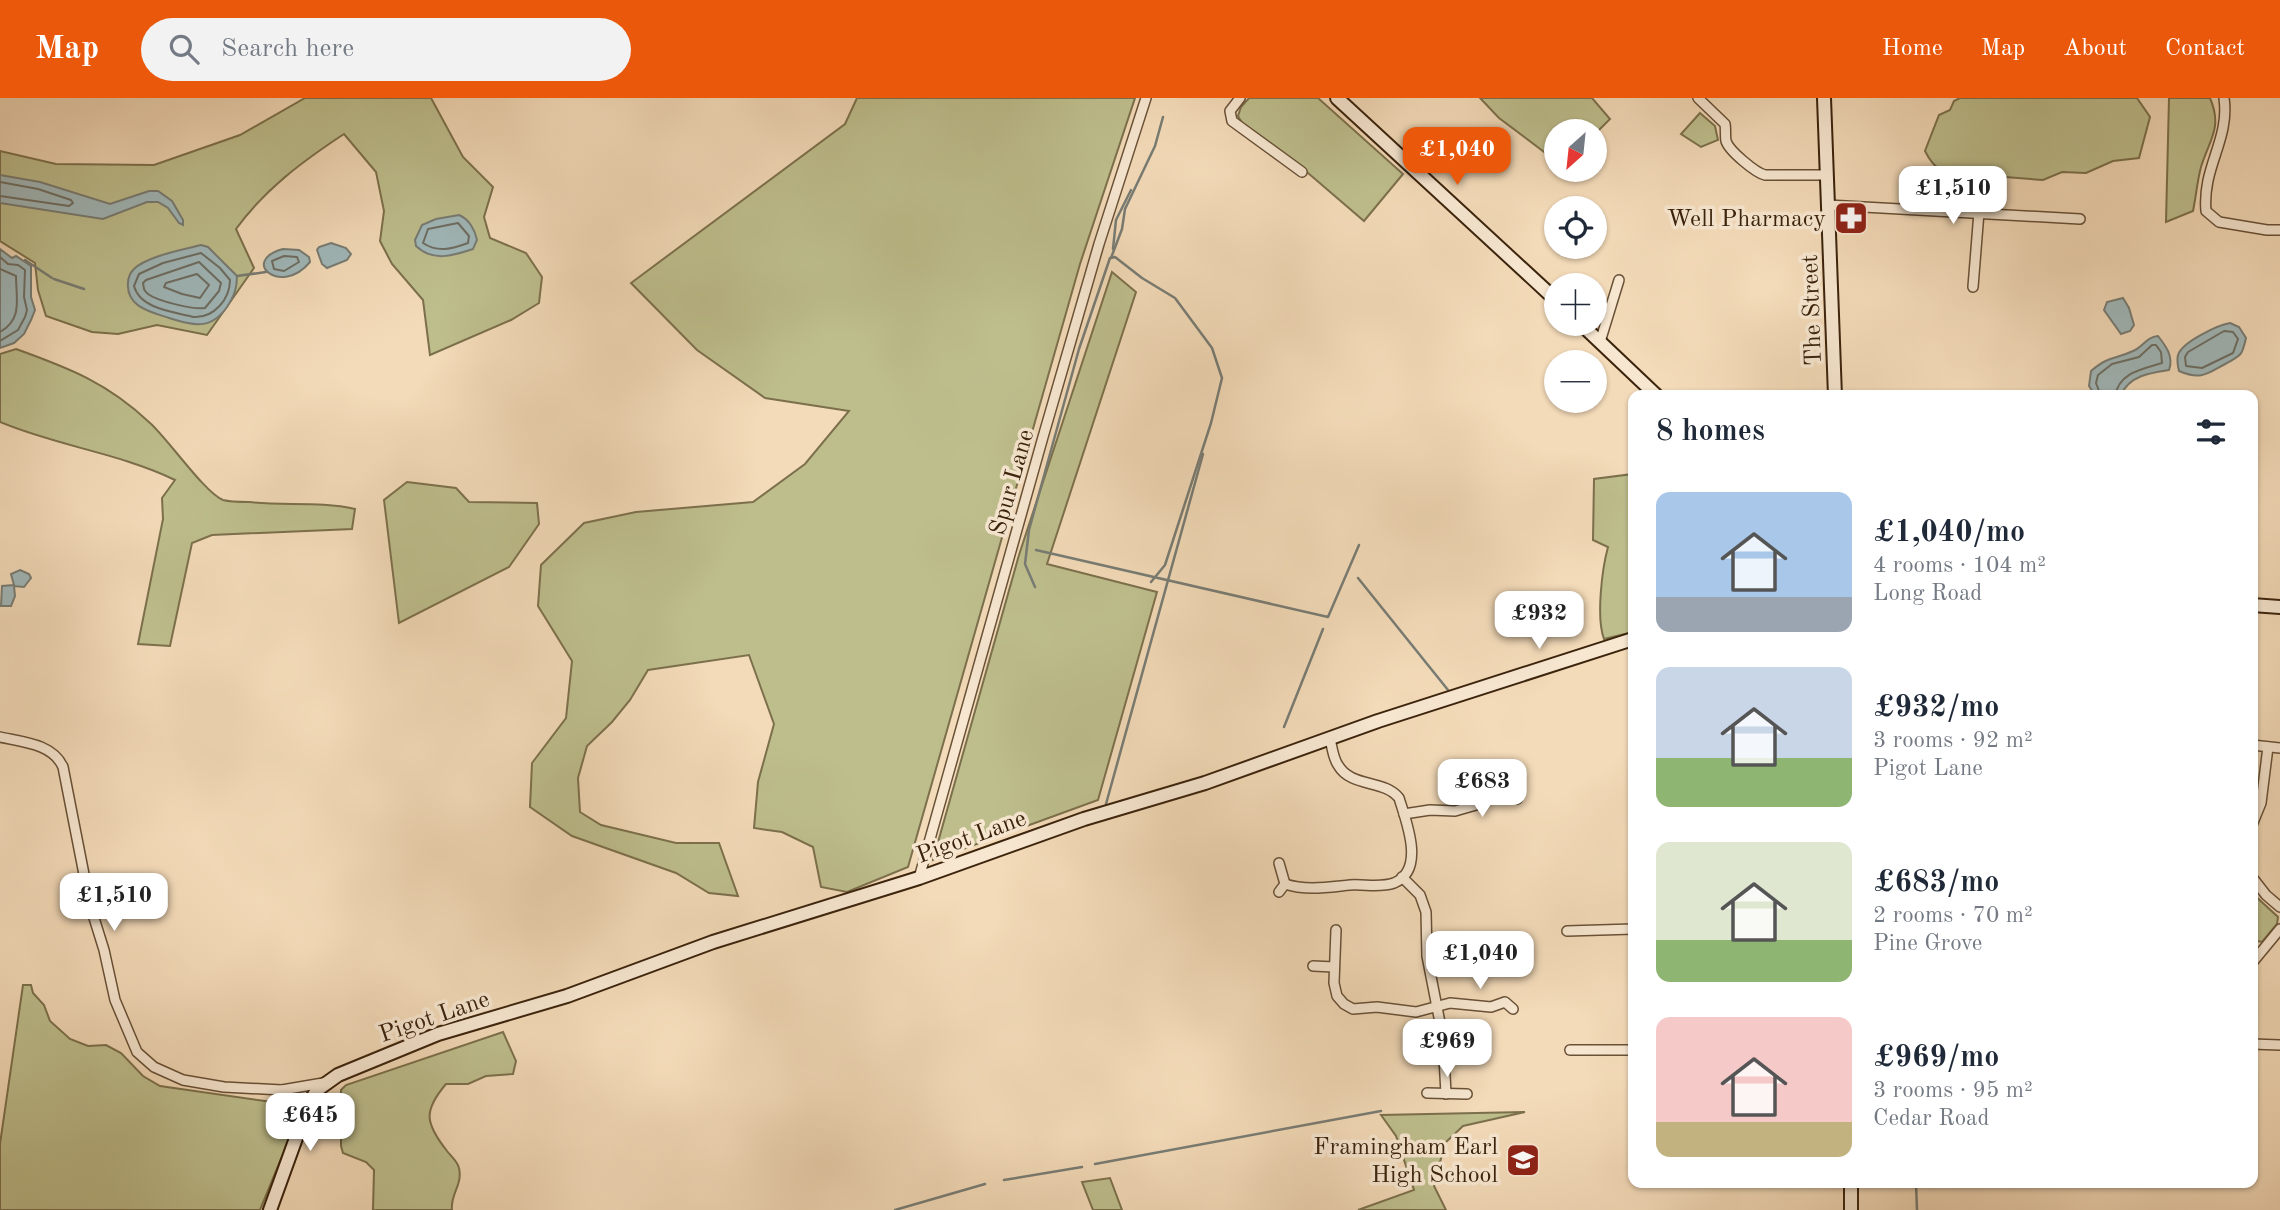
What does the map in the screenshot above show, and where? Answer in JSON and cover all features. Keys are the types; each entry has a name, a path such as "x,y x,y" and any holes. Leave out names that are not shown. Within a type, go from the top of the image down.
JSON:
{"street":[{"name":"Spur Lane","path":"919,878 1073,334 1146,98"},
{"path":"1240,98 1230,111 1232,121 1302,172"},
{"path":"1337,98 1544,289"},
{"path":"1698,98 1725,124 1726,141 1730,147 1758,172 1766,175 1827,175"},
{"name":"The Street","path":"1824,98 1835,390"},
{"path":"2224,98 2226,114 2217,151 2209,170 2205,193 2206,211 2219,222 2280,230"},
{"path":"1828,205 2080,219"},
{"path":"1973,287 1979,212"},
{"path":"1600,342 1619,280"},
{"path":"1594,336 1651,390"},
{"path":"2258,605 2280,607"},
{"name":"Pigot Lane","path":"327,1082 355,1066 438,1034 567,996 713,942 919,878 1011,843 1205,783 1330,738 1628,640"},
{"path":"0,737 47,749 58,755 63,767 90,905 115,1000 137,1052 154,1068 183,1080 224,1087 282,1090 327,1082"},
{"path":"1279,863 1282,888 1386,885 1396,882 1408,870 1411,844 1399,798 1395,793 1345,774 1335,759 1330,738"},
{"path":"2258,746 2280,748"},
{"path":"2258,810 2268,747"},
{"path":"1508,773 1517,799"},
{"path":"1404,814 1430,810 1455,811 1512,789"},
{"path":"1402,877 1420,895 1426,912 1427,956 1443,1038 1446,1094"},
{"path":"2258,885 2280,908"},
{"path":"1567,931 1628,929"},
{"path":"1336,930 1334,967 1338,996 1344,1004 1353,1009 1377,1007 1416,1012 1450,1003 1491,1007 1504,998 1513,1009"},
{"path":"2258,956 2279,932"},
{"path":"1313,966 1334,967"},
{"path":"2258,1044 2280,1045"},
{"path":"1570,1050 1628,1050"},
{"path":"271,1210 303,1117 317,1090 327,1082"},
{"path":"282,1090 303,1117"},
{"path":"1427,1093 1467,1094"},
{"path":"1851,1188 1852,1210"}],"green space":[{"path":"305,98 431,98 463,157 493,187 484,217 490,238 526,253 542,277 539,303 511,320 430,355 423,300 392,264 380,241 384,211 376,172 344,134 286,177 259,201 236,229 254,268 207,335 157,325 118,334 92,332 46,316 38,290 35,263 0,241 0,151 56,164 154,165 240,135"},
{"path":"857,98 1135,98 1080,264 908,867 847,892 821,887 813,847 782,832 754,828 758,782 774,724 749,655 648,670 630,700 587,746 578,778 580,812 601,825 676,843 719,843 738,896 709,893 676,873 572,836 530,807 532,763 566,718 572,661 538,606 541,565 584,523 636,512 753,502 805,464 849,411 765,398 697,350 631,283 845,124"},
{"path":"1249,98 1318,98 1403,174 1364,221 1308,173 1242,123 1238,116 1241,107"},
{"path":"1480,98 1592,98 1610,119 1607,122 1607,119 1544,119 1544,152 1499,118"},
{"path":"1960,98 2137,98 2150,117 2139,158 2113,161 2086,173 2062,172 2043,180 1979,175 1970,183 1944,173 1933,164 1925,151 1939,115 1950,110 1954,101"},
{"path":"2169,98 2210,98 2214,108 2215,126 2200,173 2193,211 2166,222"},
{"path":"1700,113 1715,126 1718,140 1701,147 1681,134"},
{"path":"1112,272 1136,292 1047,564 1157,592 1098,800 933,860 1019,555"},
{"path":"16,349 71,370 119,397 150,423 197,477 223,500 329,505 355,509 352,529 212,535 192,543 170,646 138,644 163,519 162,498 175,480 132,463 0,422 0,354"},
{"path":"1628,475 1628,633 1604,639 1600,606 1608,547 1593,540 1594,479"},
{"path":"407,482 456,488 469,502 537,503 539,524 509,567 399,623 384,500"},
{"path":"2258,899 2278,917 2277,924 2262,942 2258,941"},
{"path":"23,985 31,985 33,993 44,1005 50,1021 70,1039 88,1046 106,1045 121,1053 143,1076 160,1086 279,1103 292,1132 260,1210 0,1210 0,1144"},
{"path":"503,1032 516,1061 513,1074 486,1076 468,1084 446,1084 430,1110 434,1133 459,1168 452,1210 373,1210 374,1170 366,1162 343,1153 341,1146 341,1090 346,1085"},
{"path":"1525,1112 1463,1126 1445,1143 1434,1186 1446,1210 1358,1210 1414,1190 1396,1136 1381,1115"},
{"path":"1110,1178 1122,1210 1093,1210 1082,1182"}],"water":[{"path":"0,175 40,182 110,204 149,191 158,191 172,201 183,225 168,208 158,202 147,202 103,219 0,203"},
{"path":"459,215 469,222 475,232 477,240 473,249 436,256 416,246 415,240 422,225 436,219"},
{"path":"331,243 346,248 351,254 347,260 327,268 322,264 317,250"},
{"path":"201,245 208,247 237,276 233,296 215,320 201,324 178,321 135,303 128,291 128,283 134,269 156,257"},
{"path":"0,249 12,258 16,256 31,266 31,297 35,310 24,334 14,343 0,348"},
{"path":"283,249 299,250 309,257 310,262 299,272 287,276 269,273 265,268 265,261 270,254"},
{"path":"2123,298 2134,325 2130,331 2121,334 2104,310 2107,302"},
{"path":"2230,323 2239,327 2246,338 2238,356 2199,376 2179,371 2178,355 2186,345 2217,327"},
{"path":"2158,336 2166,348 2170,356 2169,370 2147,374 2134,380 2124,390 2092,390 2089,386 2091,371 2103,362 2133,351 2150,338"},
{"path":"20,570 31,578 24,587 14,586 15,596 11,606 1,606 2,586 14,585 11,574"}],"waterway":[{"path":"1151,582 1165,565 1211,423 1222,378 1212,348 1175,298 1142,278 1115,257 1111,258 1122,229 1125,209 1155,146 1163,117"},
{"path":"1113,249 1116,220 1131,190"},
{"path":"1035,587 1025,564 1029,530 1079,349 1110,258"},
{"path":"25,260 52,278"},
{"path":"237,276 266,272"},
{"path":"54,279 84,289"},
{"path":"1106,804 1203,454"},
{"path":"1036,550 1328,617 1359,545"},
{"path":"1358,578 1448,690"},
{"path":"1284,727 1323,629"},
{"path":"1095,1164 1381,1111"},
{"path":"1004,1180 1082,1167"},
{"path":"895,1210 985,1184"},
{"path":"1916,1188 1917,1210"}],"place":[{"name":"Well Pharmacy","path":"1851,218"},
{"name":"Framingham Earl High School","path":"1523,1160"}]}
